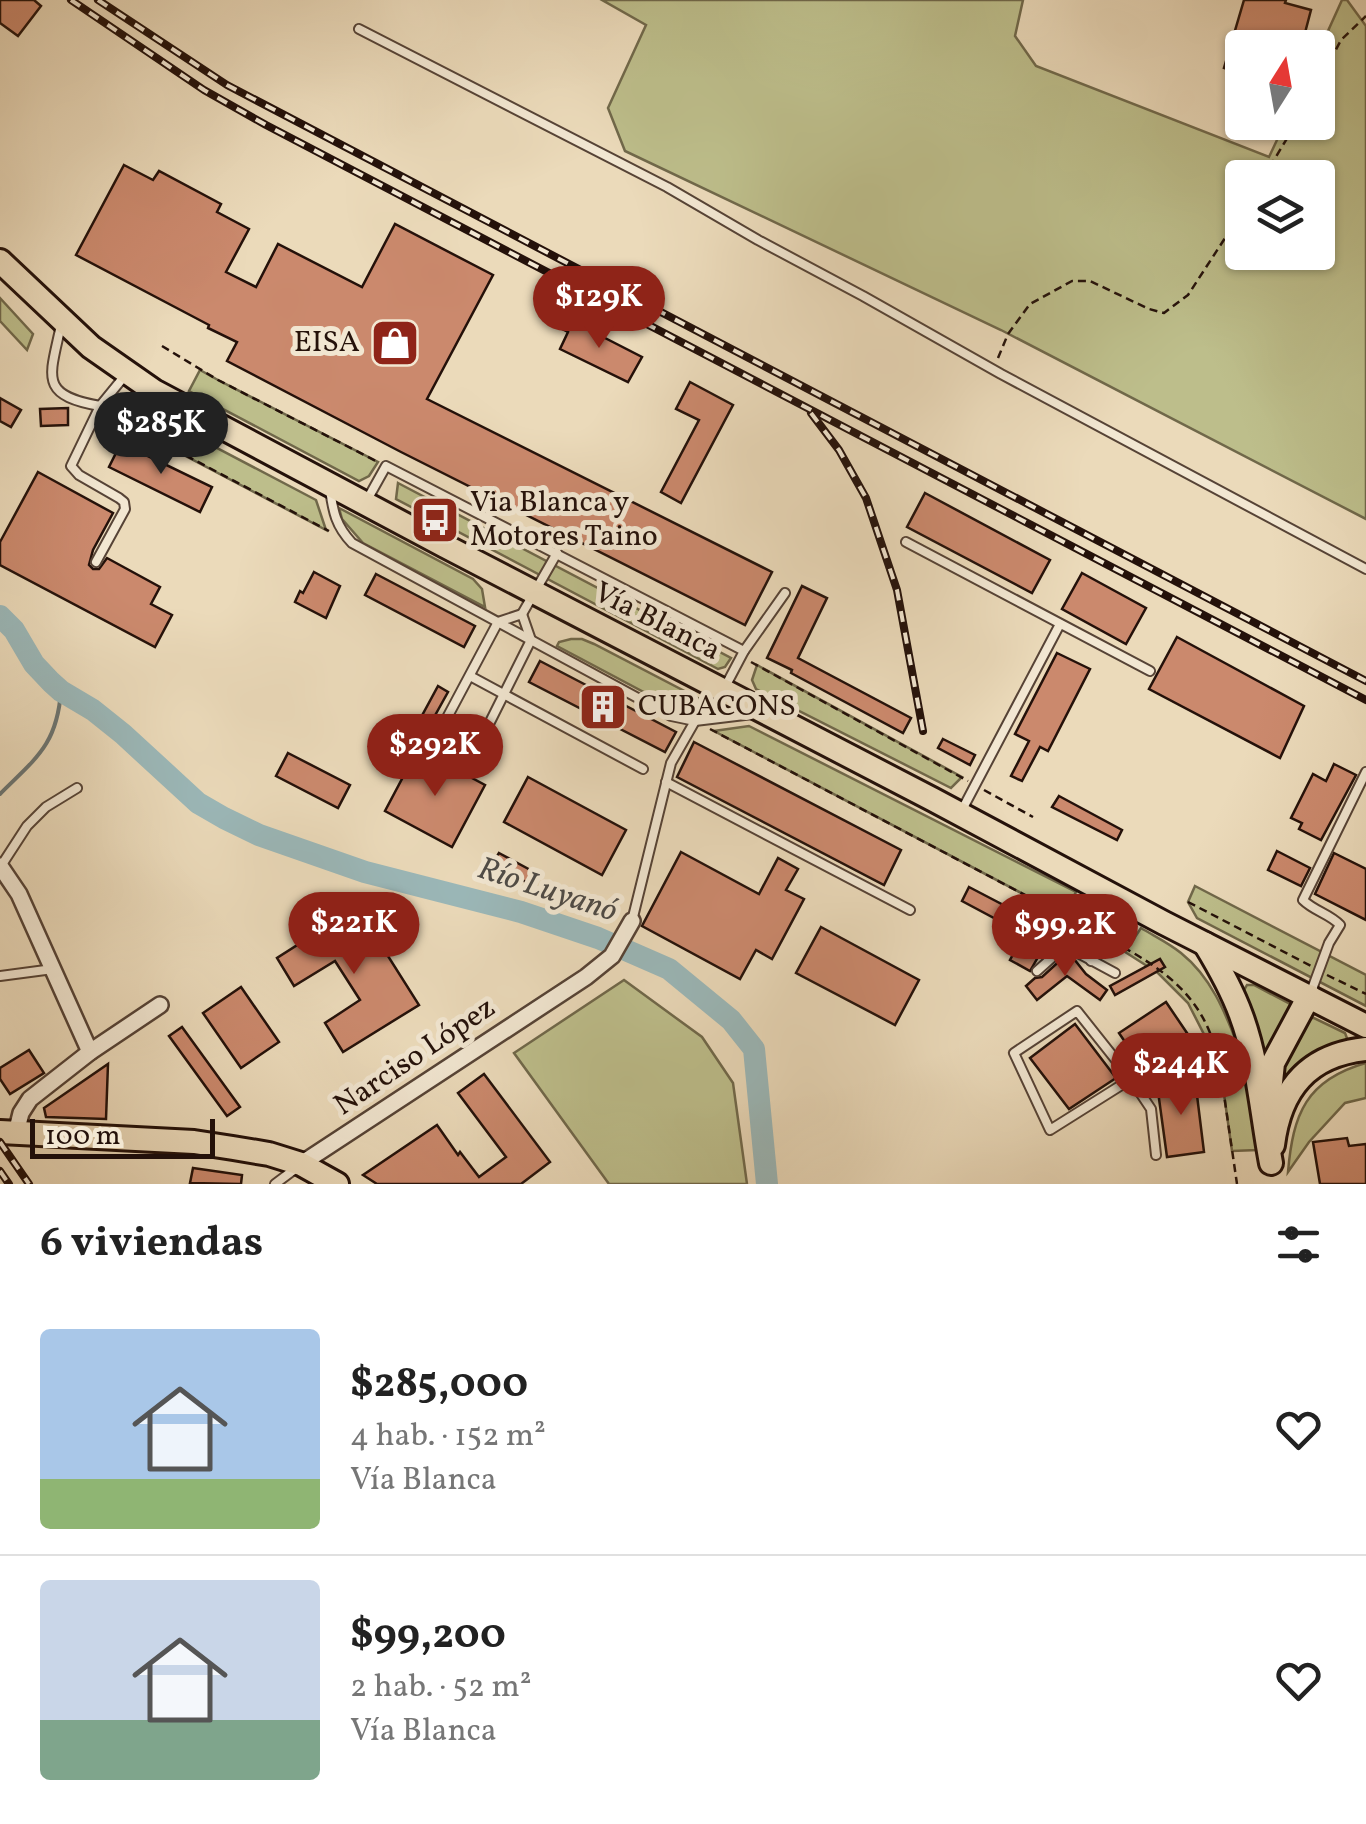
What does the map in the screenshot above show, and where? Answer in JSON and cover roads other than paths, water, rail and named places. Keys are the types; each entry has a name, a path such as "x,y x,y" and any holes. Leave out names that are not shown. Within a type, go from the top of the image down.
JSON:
{"main road":[{"name":"Vía Blanca","path":"0,261 91,347 154,390 1366,1026"},
{"path":"1205,944 1243,1018 1272,1174"},
{"path":"1272,1174 1268,1091 1271,1071 1276,1054 1308,996"},
{"path":"1272,1174 1276,1122 1296,1082 1307,1070 1331,1057 1366,1049"},
{"path":"8,1132 194,1142 269,1154 292,1175 336,1184"}],"street":[{"path":"0,866 20,894 90,1052"},
{"name":"Narciso López","path":"292,1175 586,976 612,956 632,922"},
{"path":"8,1132 30,1099 160,1005"}],"lane":[{"path":"359,29 667,187 993,370 1366,569"},
{"path":"62,321 51,370 56,390 98,410"},
{"path":"96,562 125,509 124,502 72,466 98,410 127,373"},
{"path":"365,504 386,466 743,654"},
{"path":"329,485 333,514 352,543 671,716 696,721 765,712"},
{"path":"906,542 1150,671"},
{"path":"522,614 531,640 477,748 460,756 448,752 441,742 441,729 498,622 522,614 557,553"},
{"path":"723,690 785,593"},
{"path":"960,814 1060,624"},
{"path":"470,676 643,769"},
{"path":"632,922 670,763 696,721"},
{"path":"1308,996 1340,925 1303,900 1366,772"},
{"path":"666,782 910,910"},
{"path":"0,866 46,806 78,788"},
{"path":"1091,961 1124,902"},
{"path":"1036,971 1065,946 1115,973"},
{"path":"0,976 53,969"},
{"path":"1156,1155 1151,1108 1131,1079 1077,1011 1014,1052 1050,1130 1131,1079 1252,1057"},
{"name":"Narciso López","path":"275,1184 292,1175"}],"waterway":[{"name":"Río Luyanó","path":"0,616 51,682 123,734 198,803 224,818 259,835 365,872 521,912 598,938 669,969 731,1020 754,1049 767,1184"},
{"path":"0,794 34,760 49,738 61,691"}],"railway":[{"path":"71,0 204,90 266,125 1366,700"},
{"path":"98,0 227,85 1366,681"},
{"path":"811,413 839,450 866,498 897,590 923,731"},
{"path":"0,1142 29,1184"},
{"path":"0,1171 9,1184"}],"place":[{"name":"EISA","path":"395,343"},
{"name":"Via Blanca y Motores Taino","path":"435,520"},
{"name":"CUBACONS","path":"603,707"}]}
